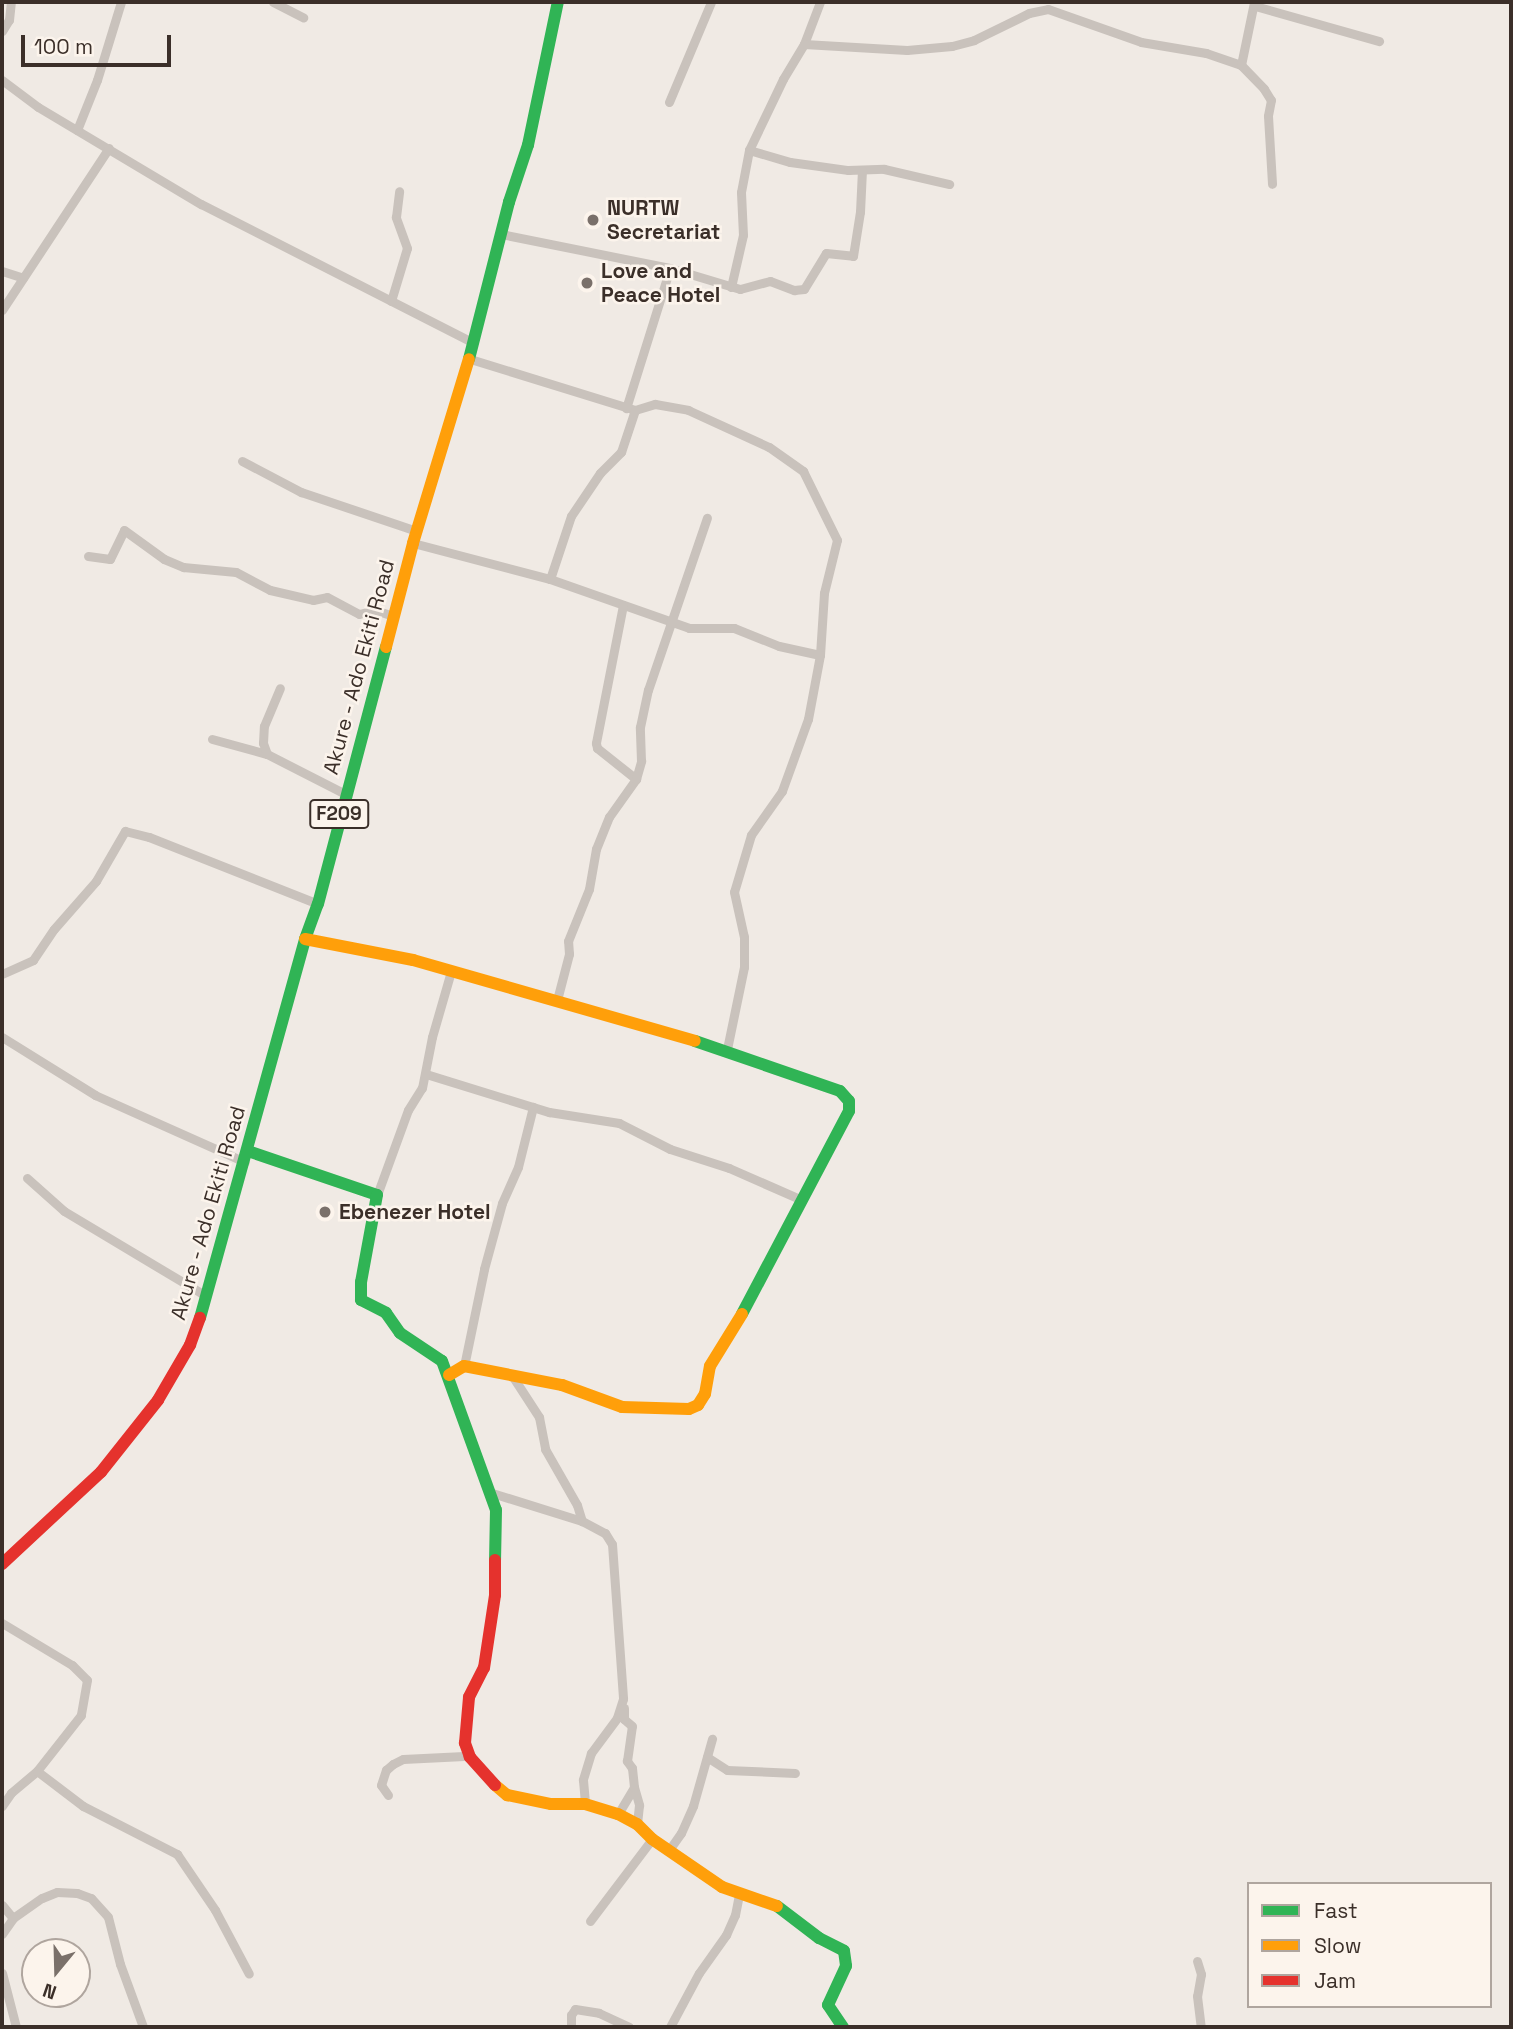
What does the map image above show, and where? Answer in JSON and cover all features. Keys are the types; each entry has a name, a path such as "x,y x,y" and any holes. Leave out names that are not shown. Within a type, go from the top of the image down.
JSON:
{"street":[{"path":"2,32 9,20 12,2"},
{"path":"77,130 105,59 121,2"},
{"path":"273,2 303,17"},
{"name":"Akure - Ado Ekiti Road","path":"2,1564 100,1472 158,1400 190,1345 246,1156 305,939 318,904 415,537 455,412 467,358 528,145 558,2"},
{"path":"669,102 711,2"},
{"path":"731,287 743,235 741,192 749,150 783,79 804,44 820,2"},
{"path":"1241,65 1254,4 1378,41"},
{"path":"804,44 907,50 952,46 974,40 1029,13 1048,9 1141,42 1206,53 1241,65 1271,100 1268,116 1272,184"},
{"path":"2,80 77,130 271,242 472,342"},
{"path":"2,310 109,148"},
{"path":"749,150 790,162 862,170 884,169 949,184"},
{"path":"501,234 670,268 731,287 748,289 770,281 799,291 809,285 826,253 853,256 860,212 862,170"},
{"path":"391,301 407,248 396,217 400,191"},
{"path":"550,579 571,516 600,473 621,452 630,409 670,268"},
{"path":"2,271 23,278"},
{"path":"467,358 630,409 655,404 688,410 769,447 803,471 837,540 824,593 820,655 808,719 788,778 751,835 734,891 744,937 744,967 727,1049"},
{"path":"242,461 301,492 415,537 700,630 734,628 779,646 820,655"},
{"path":"557,1000 569,954 569,941 589,889 596,849 610,817 636,779 641,761 640,727 670,621 707,518"},
{"path":"88,556 110,559 124,530 164,559 183,567 236,572 270,590 313,600 327,597 359,614 375,610 394,616"},
{"path":"622,605 596,743 597,748 636,779"},
{"path":"267,754 263,743 264,726 280,688"},
{"path":"212,739 267,754 345,794"},
{"path":"2,974 33,960 54,929 96,881 125,831 149,837 318,904"},
{"path":"305,939 451,971 727,1049 840,1091 849,1101 844,1124 729,1340 710,1366 705,1394 698,1405 689,1409 622,1407 562,1385 464,1366 449,1375"},
{"path":"451,971 429,1046 422,1088 408,1110 377,1195 361,1282 361,1300 386,1313 400,1333 438,1356 449,1375 492,1493 496,1510 495,1595 484,1668 469,1698 465,1743 468,1753 501,1792 539,1802 585,1804 618,1814 637,1824 652,1839 722,1887 739,1895 775,1905 819,1938 844,1951 844,1974 828,2005 843,2027"},
{"path":"2,1037 95,1095 246,1156 377,1195"},
{"path":"426,1074 576,1118 619,1123 670,1149 729,1168 802,1200"},
{"path":"464,1366 484,1269 502,1203 518,1167 533,1107"},
{"path":"27,1178 64,1211 206,1296"},
{"path":"513,1377 539,1417 545,1449 578,1505 582,1521"},
{"path":"492,1493 582,1521 605,1533 612,1544 624,1718 632,1726 627,1761 632,1768 639,1805 637,1824"},
{"path":"2,1623 72,1665 87,1680 81,1715 37,1771 11,1793 2,1806"},
{"path":"585,1804 583,1780 591,1753 612,1726 623,1699"},
{"path":"669,1850 685,1825 712,1739"},
{"path":"388,1795 383,1792 382,1777 393,1764 417,1758 464,1756 468,1753"},
{"path":"706,1757 727,1770 795,1773"},
{"path":"37,1771 83,1807 177,1854 215,1910 249,1974"},
{"path":"618,1814 634,1787"},
{"path":"590,1921 652,1839"},
{"path":"2,1934 13,1918 57,1892 77,1893 99,1904 115,1936 120,1964 143,2027"},
{"path":"670,2027 699,1973 726,1935 739,1895"},
{"path":"2,1905 13,1918"},
{"path":"1197,1961 1201,1975 1197,1996 1201,2027"},
{"path":"2,1973 16,2027"},
{"path":"572,2027 571,2015 575,2008 599,2013 629,2027"}],"traffic: fast":[{"path":"469,359 509,202 528,145 558,2"},
{"path":"200,1318 305,939 318,904 386,647"},
{"path":"695,1041 840,1091 849,1101 849,1111 742,1314"},
{"path":"248,1151 377,1195 361,1282 361,1300 386,1313 400,1333 442,1361 496,1510 495,1560"},
{"path":"777,1906 819,1938 844,1951 846,1966 828,2005 843,2027"}],"traffic: slow":[{"path":"386,647 413,543 469,359"},
{"path":"305,939 413,960 695,1041"},
{"path":"449,1375 464,1366 562,1385 622,1407 689,1409 698,1405 705,1394 710,1366 742,1314"},
{"path":"495,1785 507,1795 551,1804 585,1804 618,1814 637,1824 652,1839 722,1887 777,1906"}],"traffic: jam":[{"path":"2,1564 101,1472 158,1400 190,1345 200,1318"},
{"path":"495,1560 495,1595 484,1668 469,1697 465,1743 470,1757 495,1785"}],"place":[{"name":"NURTW Secretariat","path":"593,220"},
{"name":"Love and Peace Hotel","path":"587,283"},
{"name":"Ebenezer Hotel","path":"325,1212"}]}
